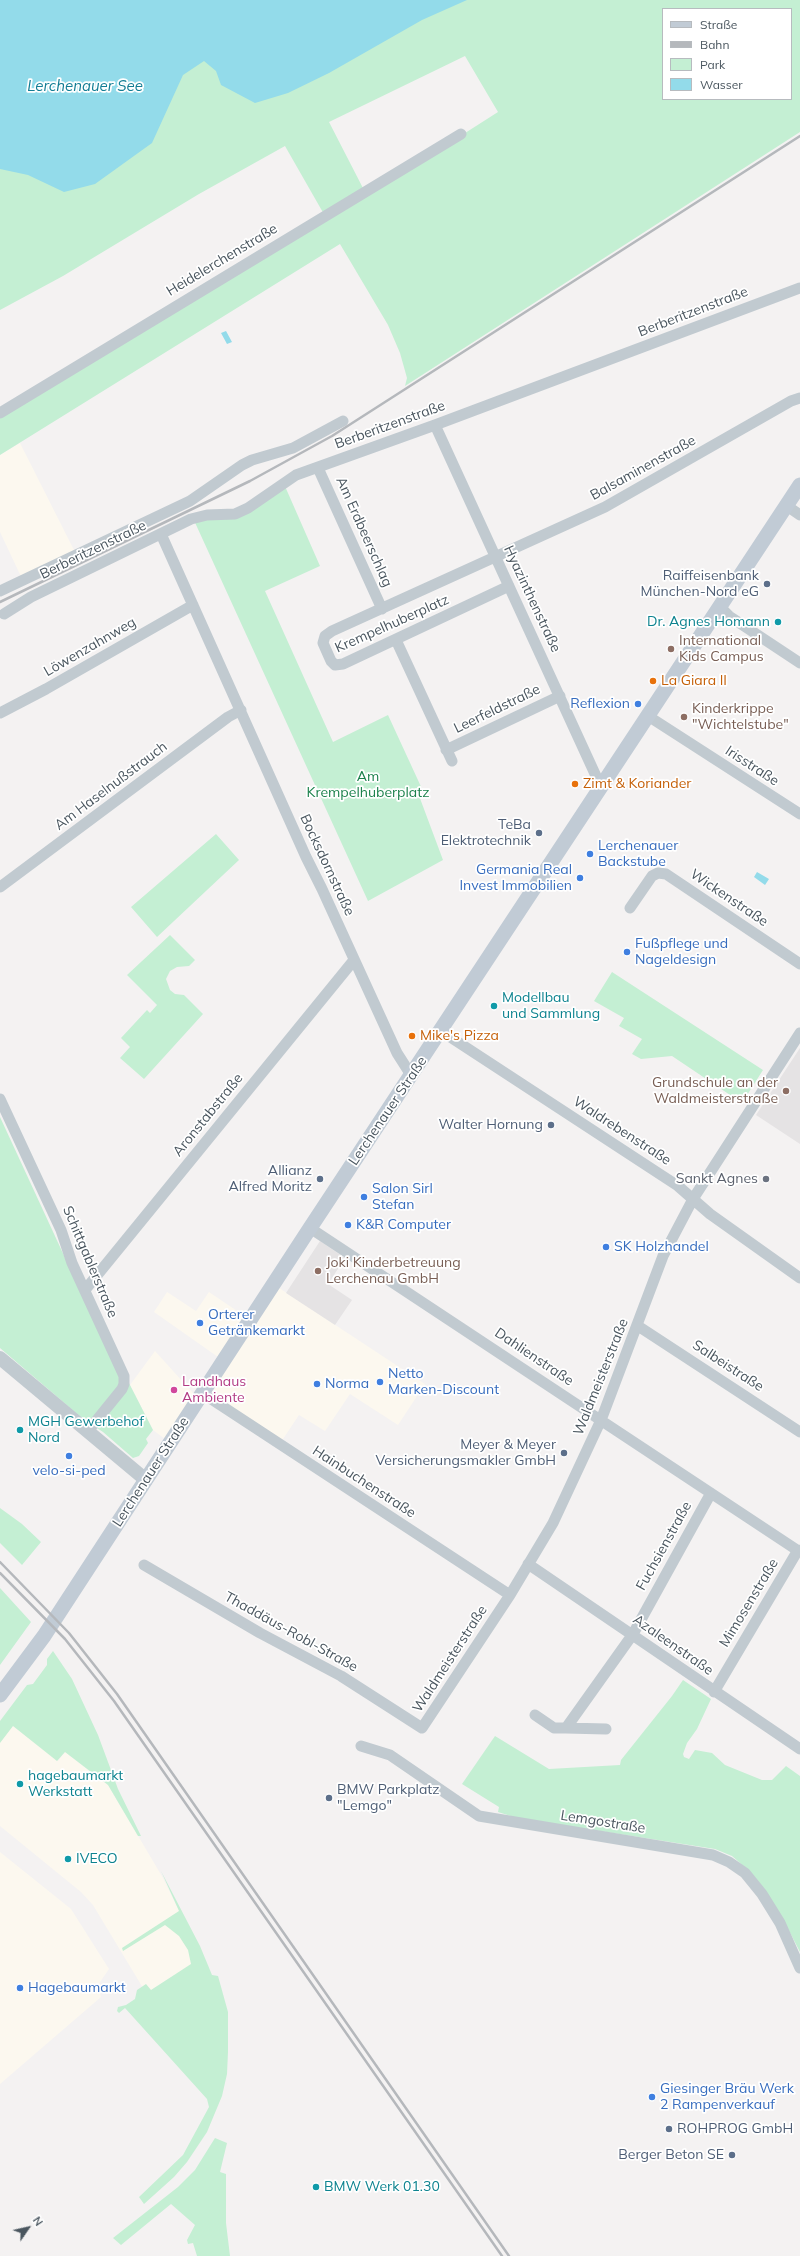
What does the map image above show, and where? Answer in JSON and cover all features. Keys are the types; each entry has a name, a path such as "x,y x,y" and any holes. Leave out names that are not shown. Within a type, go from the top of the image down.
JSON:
{"main road":[{"name":"Lerchenauer Straße","path":"0,1695 44,1636 310,1228 800,485"}],"street":[{"name":"Heidelerchenstraße","path":"0,413 461,134"},
{"name":"Berberitzenstraße","path":"4,614 31,597 191,519 206,515 234,514 261,501 296,475 435,425 800,288"},
{"name":"Balsaminenstraße","path":"496,557 605,507 791,401 800,398"},
{"name":"Berberitzenstraße","path":"0,591 190,501 242,465 252,460 293,448 343,421"},
{"name":"Hyazinthenstraße","path":"435,425 602,787"},
{"name":"Am Erdbeerschlag","path":"318,468 382,608"},
{"path":"787,506 800,515"},
{"name":"Bocksdornstraße","path":"161,534 306,857 397,1054 412,1075"},
{"name":"Krempelhuberplatz","path":"496,557 332,631 325,636 324,642 328,654 335,665 343,664 509,586"},
{"name":"Löwenzahnweg","path":"0,713 46,689 193,605"},
{"path":"720,606 728,616 800,663"},
{"path":"396,640 452,761"},
{"name":"Leerfeldstraße","path":"446,750 560,696"},
{"name":"Am Haselnußstrauch","path":"0,887 228,717 241,710"},
{"name":"Irisstraße","path":"648,716 800,814"},
{"name":"Wickenstraße","path":"630,908 652,876 658,873 666,874 800,964"},
{"name":"Aronstabstraße","path":"85,1290 354,960"},
{"name":"Waldrebenstraße","path":"441,1031 678,1186 729,1228 800,1278"},
{"name":"Waldmeisterstraße","path":"422,1728 510,1595 553,1523 601,1420 638,1326 663,1256 693,1199 800,1033"},
{"name":"Schittgablerstraße","path":"0,1099 61,1230 72,1263 124,1376 124,1384 88,1431"},
{"name":"Dahlienstraße","path":"310,1228 799,1551"},
{"name":"Salbeistraße","path":"638,1326 800,1432"},
{"path":"0,1358 146,1480"},
{"name":"Hainbuchenstraße","path":"202,1393 510,1595"},
{"name":"Fuchsienstraße","path":"566,1728 632,1634 711,1493"},
{"name":"Mimosenstraße","path":"714,1692 799,1551"},
{"name":"Azaleenstraße","path":"528,1564 632,1634 714,1692 800,1749"},
{"name":"Thaddäus-Robl-Straße","path":"144,1565 260,1633 342,1676 422,1728"},
{"path":"535,1715 554,1728 606,1729"},
{"name":"Lemgostraße","path":"361,1746 390,1755 480,1816 706,1854 729,1862 745,1873 762,1894 780,1923 800,1968"}],"shaded area":[{"path":"20,443 78,558 25,585 0,532 0,455"},
{"name":"Grundschule an der Waldmeisterstraße","path":"800,1048 800,1144 756,1115"},
{"name":"Joki Kinderbetreuung Lerchenau GmbH","path":"320,1241 345,1258 328,1284 352,1300 335,1325 286,1293"},
{"path":"270,1282 425,1384 398,1425 350,1394 325,1431 299,1415 281,1442 203,1392 169,1442 153,1430 130,1385 155,1351 193,1393 218,1357 154,1312 167,1292 196,1311 209,1292 246,1317"},
{"path":"8,1722 58,1761 65,1752 108,1785 163,1878 202,1958 146,1993 93,1905 81,1892 0,1826 0,1731"},
{"path":"0,1852 71,1909 109,1969 100,1982 99,1989 101,1997 0,2084"}],"green space":[{"path":"0,0 800,0 800,132 405,386 407,378 400,353 388,325 340,244 0,455 0,418 325,216 285,146 199,194 63,276 0,310","holes":["465,56 498,112 451,142 365,192 329,122"]},
{"name":"Am Krempelhuberplatz","path":"284,484 320,566 265,591 333,742 388,715 423,791 418,793 443,860 368,901 192,516 234,513"},
{"path":"216,834 239,860 157,937 131,907"},
{"path":"170,935 195,960 189,966 177,967 170,971 166,979 170,990 175,994 184,995 203,1014 144,1079 120,1058 130,1047 121,1038 147,1010 150,1013 157,1005 127,975"},
{"path":"612,972 763,1070 742,1103 672,1056 641,1059 632,1054 642,1039 619,1026 624,1018 594,1001"},
{"path":"0,1117 103,1340 130,1385 153,1430 146,1439 148,1443 139,1456 133,1458 103,1432 82,1418 0,1348"},
{"path":"0,1508 22,1524 41,1542 22,1565 0,1543"},
{"path":"0,1588 31,1622 0,1665"},
{"path":"53,1651 72,1679 98,1735 118,1789 141,1836 138,1836 108,1785 65,1752 57,1761 13,1726 0,1743 0,1721 27,1685 33,1684 47,1665 47,1659"},
{"path":"683,1680 711,1699 697,1729 687,1743 683,1754 684,1757 689,1759 695,1750 712,1753 725,1765 762,1780 772,1780 786,1766 800,1776 800,1952 784,1921 748,1870 732,1856 715,1849 517,1818 498,1812 499,1807 462,1784 495,1736 549,1769 620,1765 621,1760"},
{"path":"161,1871 200,1946 212,1975 218,1976 228,2012 227,2074 222,2096 207,2132 187,2162 174,2177 144,2204 139,2197 183,2155 209,2107 207,2099 125,2008 119,2013 117,2011 118,2007 126,2005 135,1999 137,1990 146,1984 151,1990 191,1964 188,1950 179,1936 165,1925 123,1951 122,1948 179,1911"},
{"path":"215,2138 227,2143 220,2172 226,2174 226,2223 230,2256 197,2256 193,2243 188,2244 187,2240 195,2225 171,2204 121,2245 113,2238 178,2187 195,2170"}],"water":[{"name":"Lerchenauer See","path":"0,0 467,0 422,20 329,73 288,93 255,103 221,85 216,71 204,61 183,75 152,143 95,184 64,192 28,175 0,169"},
{"path":"226,331 232,342 227,344 221,333"},
{"path":"757,872 769,879 765,885 754,877"}],"railway":[{"path":"0,602 250,481 332,436 800,136"},
{"path":"0,1562 69,1633 117,1694 509,2256"},
{"path":"0,1573 65,1639 114,1701 502,2256"}],"place":[{"name":"Raiffeisenbank München-Nord eG","path":"767,584"},
{"name":"Dr. Agnes Homann","path":"778,622"},
{"name":"International Kids Campus","path":"671,649"},
{"name":"La Giara II","path":"653,681"},
{"name":"Reflexion","path":"638,704"},
{"name":"Kinderkrippe \"Wichtelstube\"","path":"684,717"},
{"name":"Zimt & Koriander","path":"575,784"},
{"name":"TeBa Elektrotechnik","path":"539,833"},
{"name":"Lerchenauer Backstube","path":"590,854"},
{"name":"Germania Real Invest Immobilien","path":"580,878"},
{"name":"Fußpflege und Nageldesign","path":"627,952"},
{"name":"Modellbau und Sammlung","path":"494,1006"},
{"name":"Mike's Pizza","path":"412,1036"},
{"name":"Grundschule an der Waldmeisterstraße","path":"786,1091"},
{"name":"Walter Hornung","path":"551,1125"},
{"name":"Allianz Alfred Moritz","path":"320,1179"},
{"name":"Sankt Agnes","path":"766,1179"},
{"name":"Salon Sirl Stefan","path":"364,1197"},
{"name":"K&R Computer","path":"348,1225"},
{"name":"SK Holzhandel","path":"606,1247"},
{"name":"Joki Kinderbetreuung Lerchenau GmbH","path":"318,1271"},
{"name":"Orterer Getränkemarkt","path":"200,1323"},
{"name":"Netto Marken-Discount","path":"380,1382"},
{"name":"Norma","path":"317,1384"},
{"name":"Landhaus Ambiente","path":"174,1390"},
{"name":"MGH Gewerbehof Nord","path":"20,1430"},
{"name":"Meyer & Meyer Versicherungsmakler GmbH","path":"564,1453"},
{"name":"velo-si-ped","path":"69,1456"},
{"name":"hagebaumarkt Werkstatt","path":"20,1784"},
{"name":"BMW Parkplatz \"Lemgo\"","path":"329,1798"},
{"name":"IVECO","path":"68,1859"},
{"name":"Hagebaumarkt","path":"20,1988"},
{"name":"Giesinger Bräu Werk 2 Rampenverkauf","path":"652,2097"},
{"name":"ROHPROG GmbH","path":"669,2129"},
{"name":"Berger Beton SE","path":"732,2155"},
{"name":"BMW Werk 01.30","path":"316,2187"}]}
